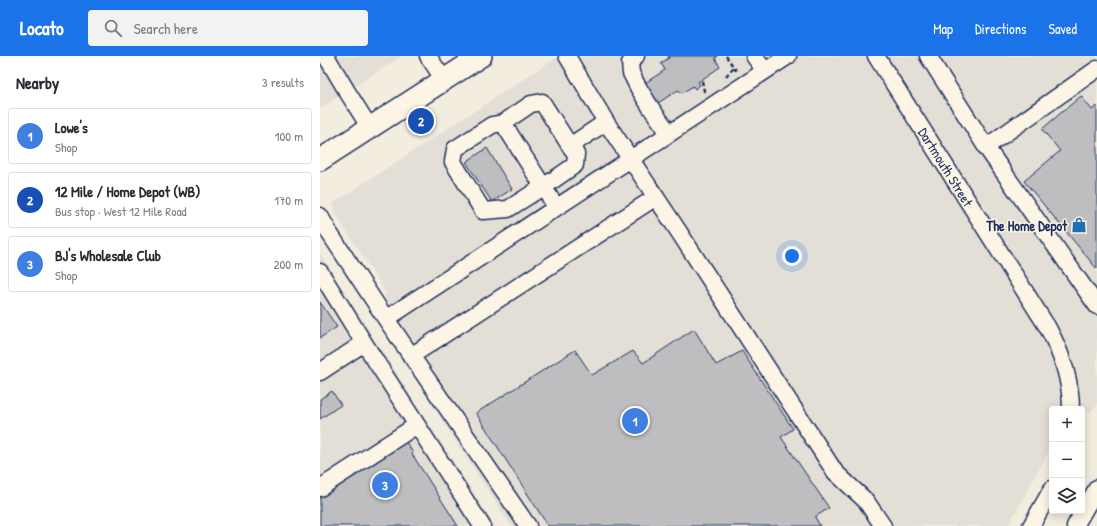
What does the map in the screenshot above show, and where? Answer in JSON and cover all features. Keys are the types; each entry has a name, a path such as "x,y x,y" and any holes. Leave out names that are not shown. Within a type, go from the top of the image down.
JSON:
{"main road":[{"path":"320,160 481,56"}],"street":[{"path":"326,56 370,128"},
{"path":"428,56 444,80"},
{"path":"567,56 606,122 678,229 835,472 866,501 883,526"},
{"path":"636,56 630,63 631,73 651,108 669,133"},
{"path":"754,56 764,72"},
{"path":"386,319 788,56"},
{"name":"Dartmouth Street","path":"876,56 1048,328 1067,372 1071,406"},
{"path":"928,56 986,147 1097,306"},
{"path":"986,147 1097,69"},
{"path":"542,102 570,146 576,154 575,165 508,210 483,211 453,162 455,149 492,125 503,123 531,104 542,102"},
{"path":"570,146 606,122"},
{"path":"503,123 556,207"},
{"path":"411,356 656,197"},
{"path":"320,216 325,237 386,319 528,526"},
{"path":"320,272 482,526"},
{"path":"320,372 364,343"},
{"path":"321,485 417,425"},
{"path":"1075,526 1097,488"},
{"path":"1031,526 1049,494"}],"path":[{"path":"726,56 738,73"},
{"path":"722,78 734,67"},
{"path":"702,81 704,91 710,87"}],"shaded area":[{"path":"320,56 402,56 320,109"},
{"path":"559,56 1097,56 1097,406 1085,416 1085,406 1049,406 1049,451 1008,526 511,526 417,382 389,343 385,291 334,212 332,204"},
{"path":"320,254 495,526 320,526"}],"building":[{"path":"668,56 718,56 715,58 720,67 698,82 700,85 695,89 693,86 682,93 678,90 655,105 642,85 665,70 661,63 669,58"},
{"name":"The Home Depot","path":"1081,96 1092,110 1097,106 1097,269 1024,181 1060,151 1042,129"},
{"path":"487,148 512,189 492,202 466,162"},
{"path":"320,302 337,327 320,338"},
{"path":"694,329 716,365 742,351 793,429 781,437 829,508 815,517 820,526 548,526 476,413 575,350 592,375 633,351 643,363"},
{"path":"332,391 341,405 320,419 320,399"},
{"path":"403,437 413,453 412,454 458,526 320,526 320,497 358,473"}],"place":[{"name":"12 Mile / Home Depot (WB)","path":"421,121"},
{"name":"The Home Depot","path":"1079,225"},
{"name":"Lowe's","path":"635,421"},
{"name":"BJ's Wholesale Club","path":"385,485"}]}
